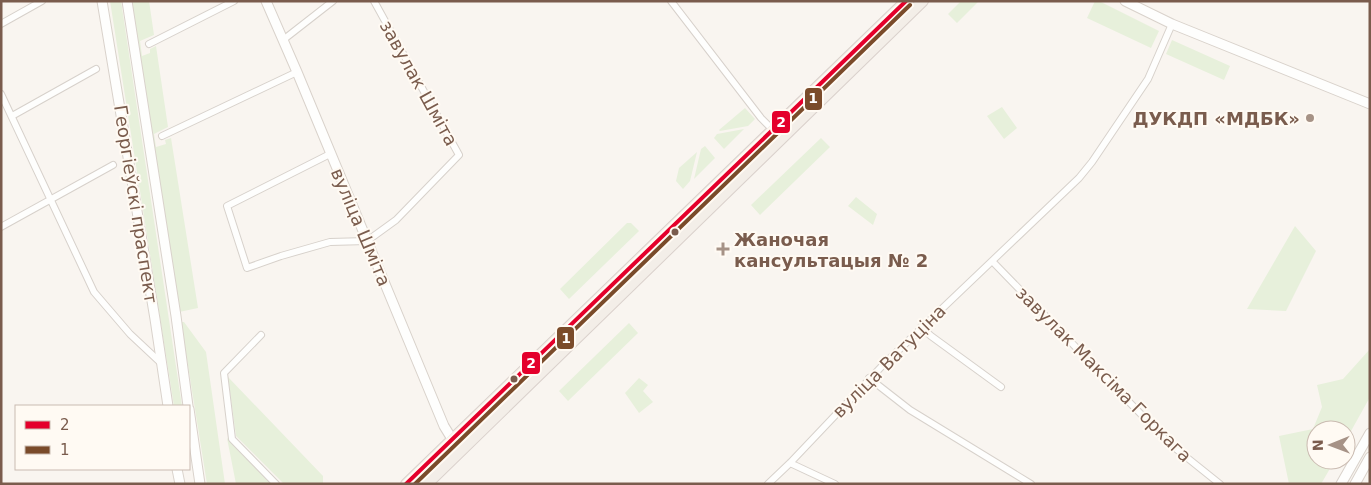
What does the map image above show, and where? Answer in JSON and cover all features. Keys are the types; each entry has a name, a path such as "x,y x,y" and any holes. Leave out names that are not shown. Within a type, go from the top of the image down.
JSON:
{"main road":[{"name":"Георгіеўскі праспект","path":"102,1 168,405"},
{"name":"Георгіеўскі праспект","path":"127,1 189,405"},
{"name":"вуліца Шміта","path":"266,1 444,426 462,450"},
{"path":"406,484 906,1"},
{"path":"427,484 923,1"},
{"path":"1125,1 1138,4 1172,24 1370,104"},
{"name":"Георгіеўскі праспект","path":"190,425 192,460 200,484"},
{"path":"1340,484 1370,433"},
{"path":"1355,484 1370,457"},
{"path":"177,470 180,484"}],"street":[{"path":"1,24 42,1"},
{"path":"149,44 234,1"},
{"path":"283,40 333,1"},
{"name":"завулак Шміта","path":"367,241 396,220 459,155 374,1"},
{"path":"671,1 761,118 782,139"},
{"name":"вуліца Ватуціна","path":"768,484 869,378 1079,178 1092,162 1148,79 1172,24"},
{"path":"12,116 96,69"},
{"path":"162,136 297,72"},
{"path":"1,94 94,292 130,334 161,363"},
{"path":"330,154 227,206 247,268 330,242 367,241"},
{"path":"1,227 113,166"},
{"name":"завулак Максіма Горкага","path":"992,262 1170,444 1220,484"},
{"path":"921,327 1001,387"},
{"path":"261,335 224,374 232,439 276,484"},
{"path":"869,378 910,410 1031,484"},
{"path":"790,463 835,484"}],"green space":[{"path":"110,1 121,1 182,405 174,405"},
{"path":"132,1 149,1 154,35 140,41 142,56 150,53 150,49 156,46 168,127 154,134 156,147 166,144 165,140 171,138 198,308 179,312"},
{"path":"961,1 979,1 957,23 948,14"},
{"path":"1095,1 1099,1 1159,31 1151,48 1087,18"},
{"path":"1172,40 1230,66 1224,80 1166,54"},
{"path":"1002,107 1017,128 1004,139 987,116"},
{"path":"745,108 755,119 748,126 719,130"},
{"path":"744,129 724,149 714,138 717,134"},
{"path":"821,138 830,147 760,215 751,205"},
{"path":"705,146 715,158 694,179 701,149"},
{"path":"697,152 690,181 683,189 676,181 679,168"},
{"path":"856,197 877,214 873,225 848,206"},
{"path":"627,223 631,223 639,231 569,299 560,289"},
{"path":"1295,226 1316,251 1286,311 1247,309"},
{"path":"181,322 184,322 206,352 225,484 207,484"},
{"path":"629,323 638,333 568,401 559,391"},
{"path":"1370,349 1370,397 1356,422 1356,420 1317,420 1322,407 1317,385 1343,379"},
{"path":"228,377 323,476 323,484 284,484 236,436"},
{"path":"639,378 648,385 643,391 653,402 639,413 625,393"},
{"path":"1306,430 1306,470 1329,470 1321,484 1289,484 1279,436"},
{"path":"227,438 272,484 236,484"}],"transit line":[{"name":"2","path":"406,484 906,1"},
{"name":"1","path":"415,484 910,5"}],"place":[{"name":"ДУКДП «МДБК»","path":"1310,118"},
{"name":"Жаночая кансультацыя № 2","path":"723,249"}]}
